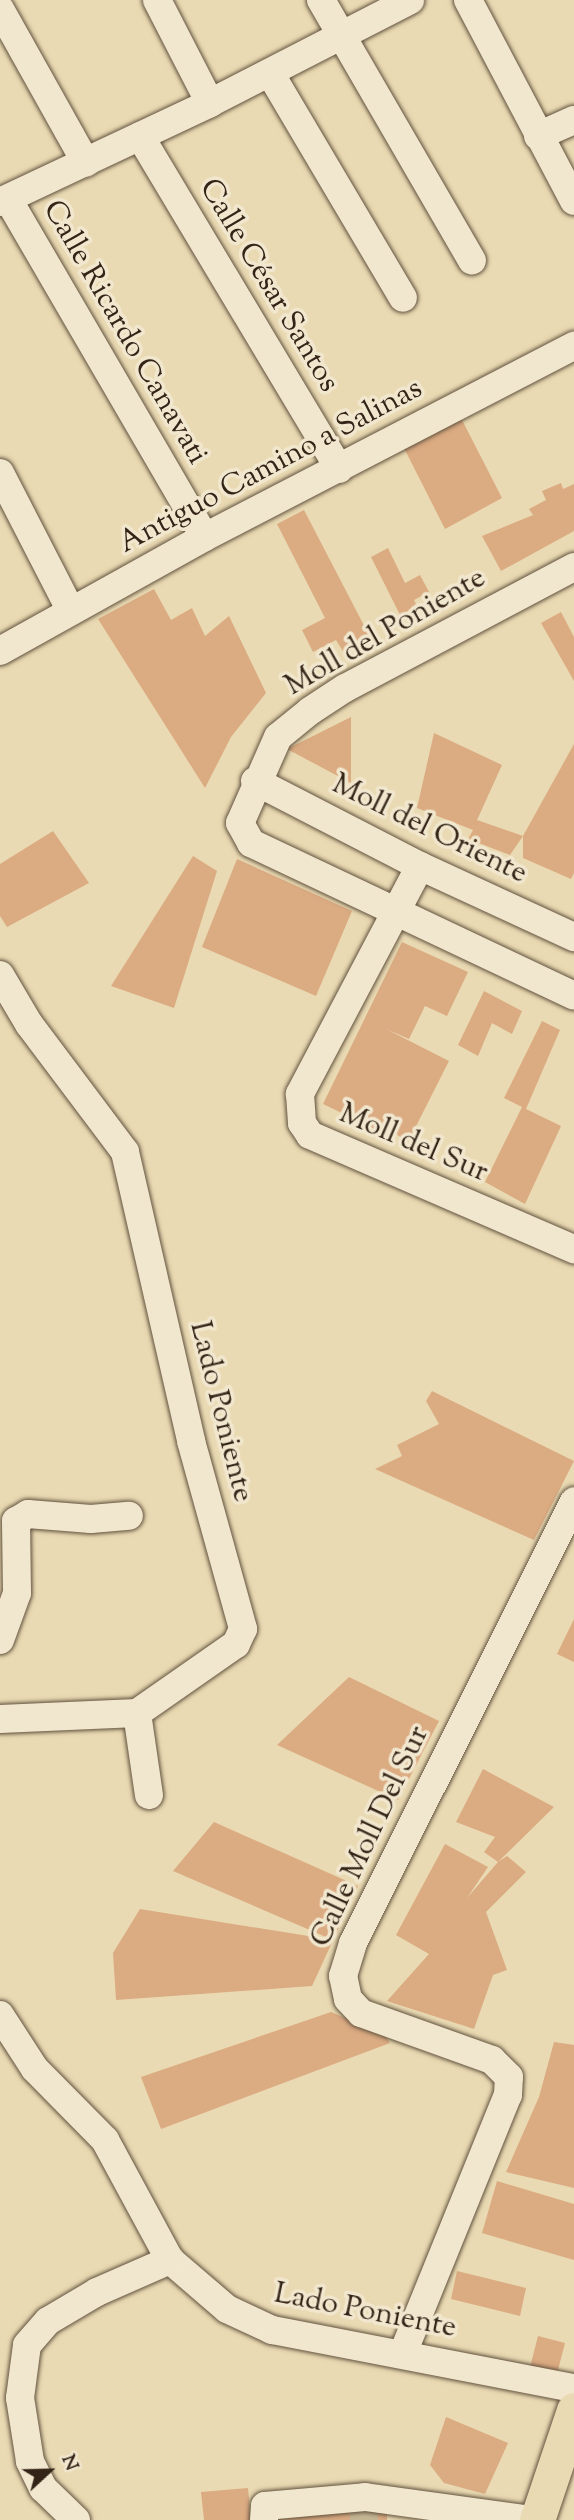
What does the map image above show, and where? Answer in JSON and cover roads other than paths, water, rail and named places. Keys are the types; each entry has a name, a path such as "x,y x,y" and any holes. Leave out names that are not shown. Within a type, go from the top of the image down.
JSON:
{"main road":[{"path":"537,2520 566,2455 574,2410"}],"street":[{"path":"157,0 210,103"},
{"path":"321,0 472,260"},
{"path":"4,201 210,103 410,0"},
{"path":"468,0 574,201"},
{"name":"Calle Ricardo Canavati","path":"0,9 86,163"},
{"path":"270,73 403,299"},
{"path":"538,136 574,120"},
{"name":"Calle César Santos","path":"140,136 339,469"},
{"name":"Calle Ricardo Canavati","path":"4,201 205,537"},
{"name":"Antiguo Camino a Salinas","path":"0,651 205,537 574,346"},
{"path":"0,473 71,611"},
{"name":"Moll del Poniente","path":"574,567 345,688 310,711 278,737 255,781 240,823 246,839 395,914 574,996"},
{"name":"Moll del Oriente","path":"255,781 420,866 574,937"},
{"name":"Moll del Sur","path":"420,866 300,1094 302,1123 310,1135 574,1249"},
{"name":"Lado Poniente","path":"0,975 29,1024 125,1152 191,1441 243,1623 243,1636 236,1644 137,1713"},
{"name":"Calle Moll Del Sur","path":"403,2353 508,2095 509,2077 492,2060 360,2013 348,1999 343,1976 353,1943 574,1501"},
{"path":"0,1640 17,1593 16,1521 28,1514 91,1519 129,1516"},
{"path":"0,1719 137,1713 149,1795"},
{"name":"Lado Poniente","path":"0,2015 35,2069 105,2140 170,2260 197,2286 253,2323 574,2388"},
{"path":"76,2520 43,2488 30,2460 20,2398 27,2344 48,2321 97,2292 170,2260"},
{"path":"264,2520 265,2506 364,2504 398,2510 530,2520"}],"tunnel":[{"path":"364,2511 364,2520"}]}
